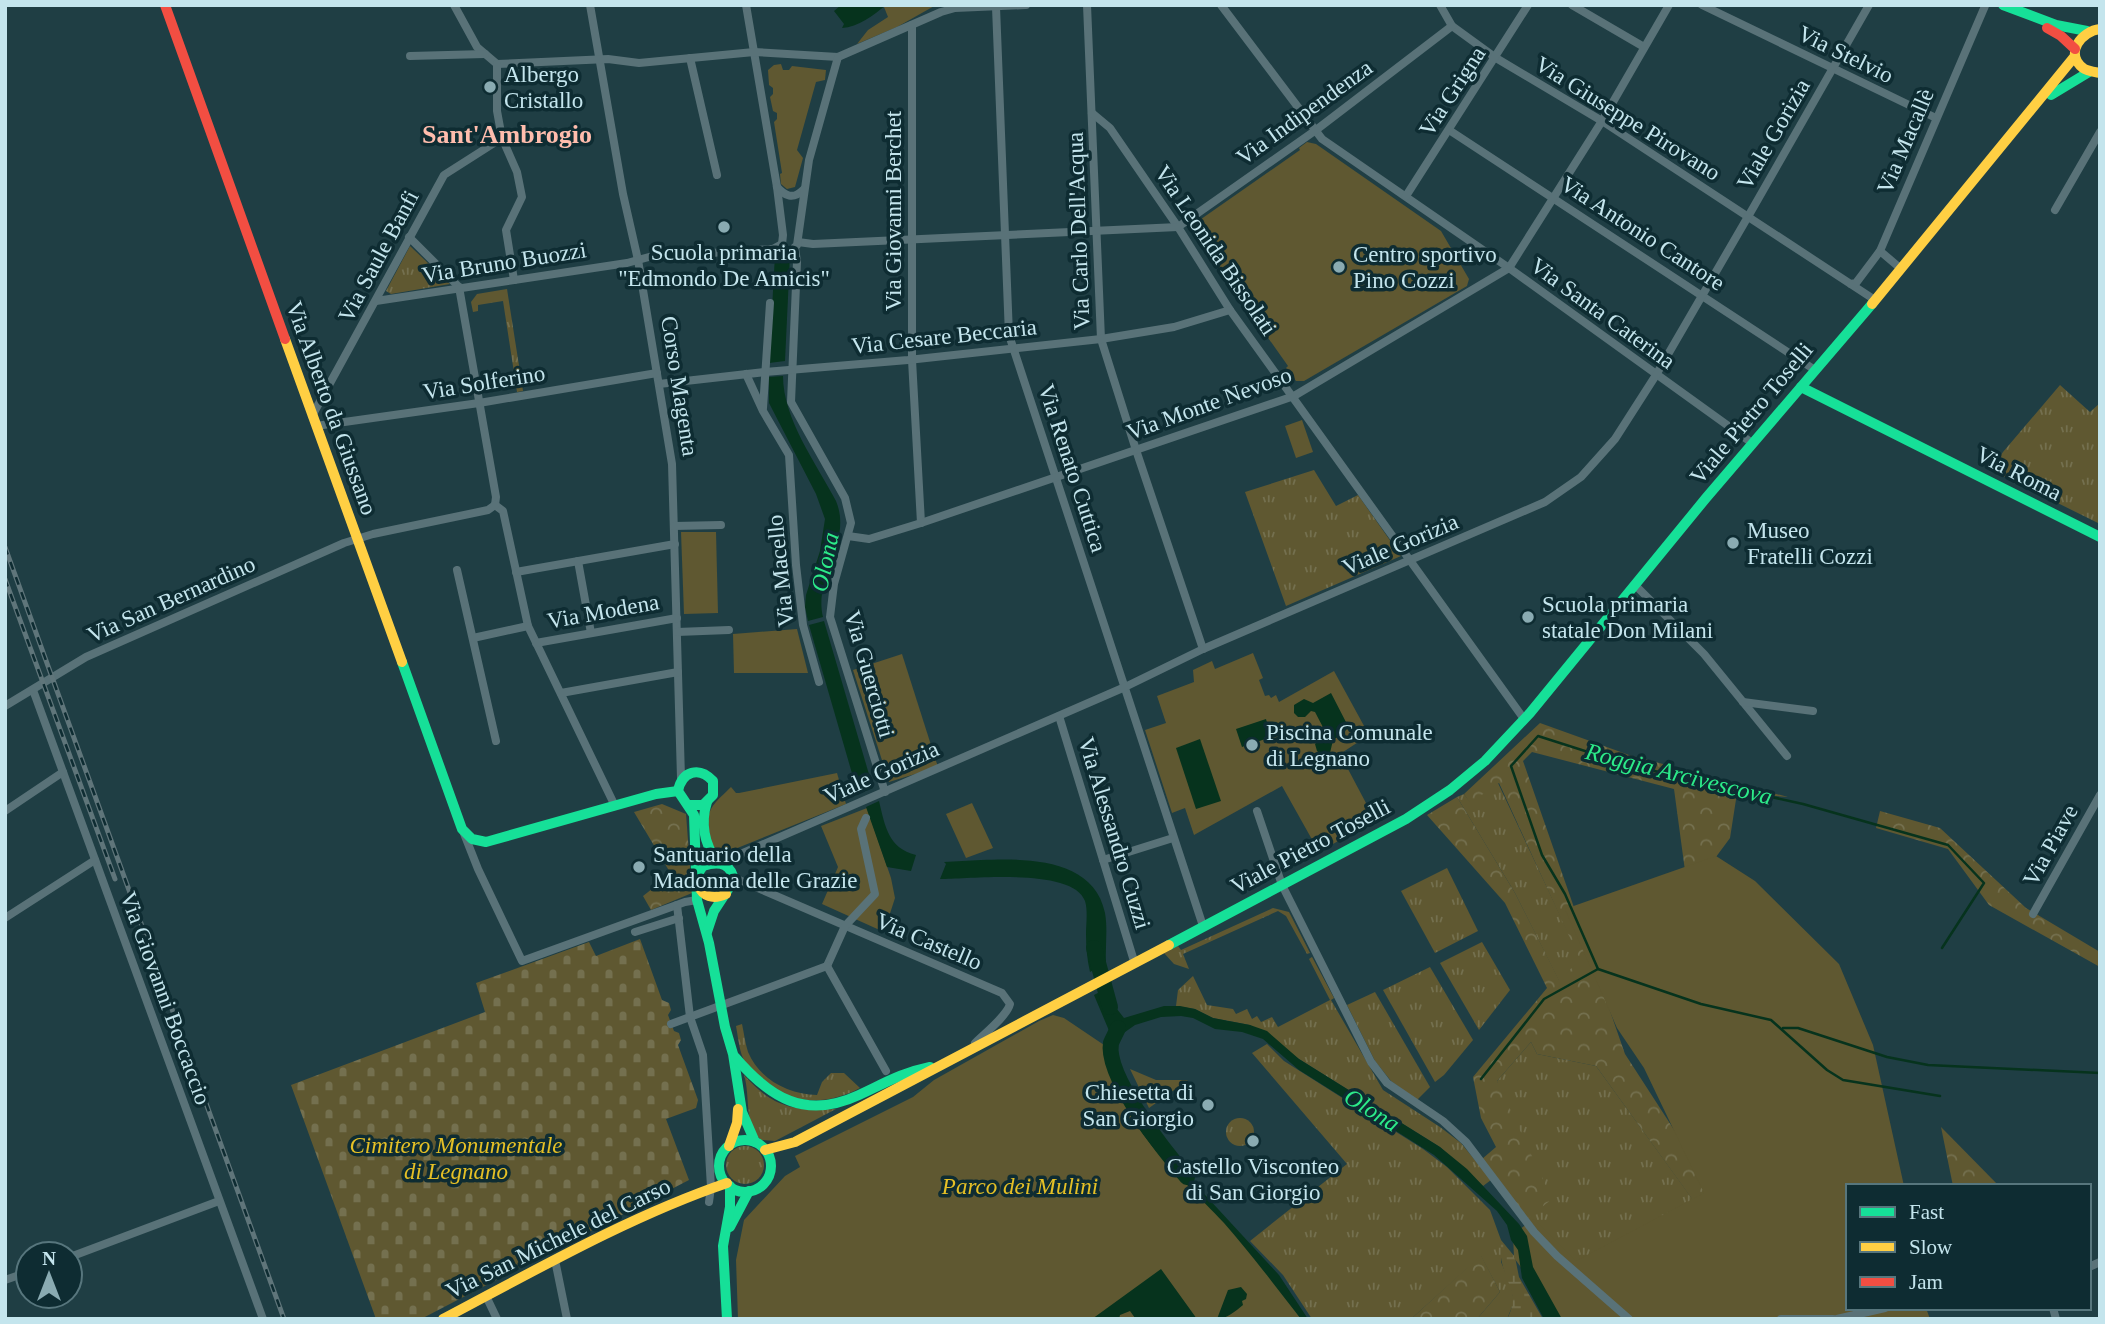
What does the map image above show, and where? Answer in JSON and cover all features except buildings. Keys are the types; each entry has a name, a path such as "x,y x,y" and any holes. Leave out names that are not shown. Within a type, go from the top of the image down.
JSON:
{"street":[{"name":"Via Alberto da Giussano","path":"165,5 460,825 522,961 677,905"},
{"path":"454,5 477,47 497,64 600,60 639,63 754,52 838,57 955,8 1026,5"},
{"name":"Corso Magenta","path":"590,5 623,194 638,260 672,464 681,778 678,791"},
{"path":"746,5 777,187 783,239 787,248 797,243 1178,227"},
{"name":"Via Carlo Dell'Acqua","path":"1087,5 1101,339 1203,649"},
{"name":"Via Giuseppe Pirovano","path":"1440,5 1452,26 1496,58 1602,121 1875,300"},
{"name":"Via Grigna","path":"1406,196 1528,5"},
{"path":"1572,5 1644,47"},
{"name":"Via Monte Nevoso","path":"848,536 869,539 921,523 1294,396 1509,268 1602,121 1669,5"},
{"name":"Via Stelvio","path":"1702,5 1936,118"},
{"name":"Viale Gorizia","path":"721,864 1125,687 1203,649 1545,502 1581,477 1615,439 1656,375 1868,5"},
{"name":"Via Macallè","path":"1851,284 1856,283 1880,251 1985,6"},
{"name":"Via Renato Cuttica","path":"996,7 1009,335 1203,926"},
{"name":"Via Santa Caterina","path":"1223,7 1322,139 1509,268 1752,443"},
{"path":"2008,7 2056,25 2087,31 2100,29"},
{"path":"2008,7 2061,36 2075,53 2078,63 2094,73"},
{"name":"Via Giovanni Berchet","path":"912,25 912,360 921,523"},
{"name":"Via Indipendenza","path":"1178,227 1316,130 1452,26"},
{"name":"Viale Pietro Toselli","path":"765,1150 795,1142 1406,819 1450,790 1485,761 1524,719 2034,108 2075,53 2081,36 2087,31"},
{"path":"410,56 485,54"},
{"name":"Via Guerciotti","path":"838,57 803,190 797,243 790,370 791,402 845,498 851,523 834,584 830,617 885,792"},
{"path":"690,58 717,175"},
{"path":"497,64 497,111 502,138 517,172 522,197 506,230 514,280"},
{"name":"Viale Pietro Toselli","path":"2034,108 2062,86 2094,73"},
{"name":"Via Leonida Bissolati","path":"1093,113 1110,128 1178,227 1230,310 1524,719"},
{"name":"Via Antonio Cantore","path":"1449,130 1703,294 1815,370"},
{"path":"2055,210 2100,132"},
{"name":"Via Saule Banfi","path":"314,421 444,175 502,138"},
{"path":"777,187 790,197 803,190"},
{"path":"783,239 792,232 797,243"},
{"path":"409,237 458,287 496,497 495,505 503,511 528,626 615,806"},
{"name":"Via Bruno Buozzi","path":"376,302 649,257 773,249 783,239"},
{"path":"1880,251 1900,268"},
{"path":"763,411 770,303"},
{"name":"Via Cesare Beccaria","path":"659,384 1101,339 1174,327 1230,310"},
{"name":"Via Solferino","path":"314,421 479,403 657,373"},
{"path":"746,374 763,411"},
{"name":"Via Roma","path":"1801,387 2100,537"},
{"name":"Via Macello","path":"763,411 789,456 803,625 819,682"},
{"name":"Via San Bernardino","path":"7,702 33,690 86,657 358,538 488,510 495,505"},
{"path":"674,526 721,525"},
{"path":"516,572 675,544"},
{"path":"578,561 591,633"},
{"path":"457,570 496,741"},
{"path":"1635,584 1704,654 1787,756"},
{"name":"Via Modena","path":"536,643 677,618"},
{"path":"473,638 528,626"},
{"path":"677,632 729,631"},
{"path":"561,692 678,672"},
{"name":"Via Giovanni Boccaccio","path":"33,690 263,1319"},
{"path":"1743,702 1814,710"},
{"name":"Via Alessandro Cuzzi","path":"1059,716 1134,961"},
{"path":"681,778 694,771 707,774 714,786 713,795 707,802 699,806 690,805"},
{"path":"5,811 63,772"},
{"path":"460,825 472,839 481,842 656,794 678,791 682,799 690,805 695,817 697,900 707,932 745,1124 755,1142 765,1150 771,1169 761,1186 749,1191 728,1185"},
{"name":"Via Piave","path":"2033,915 2100,795"},
{"path":"707,802 703,816 704,840 732,877 731,887 712,914 707,932"},
{"path":"1257,811 1282,885 1371,1062 1387,1083 1450,1128 1465,1142 1534,1232 1557,1256 1629,1319"},
{"path":"671,1024 827,966 845,926 875,894 861,829 866,818"},
{"path":"1103,860 1173,838"},
{"path":"478,869 478,852 483,845 491,841"},
{"path":"5,918 95,860"},
{"path":"721,864 703,866 697,881 701,891 708,897 717,898 726,894"},
{"name":"Via Castello","path":"732,877 1002,993 1010,1004 1004,1016 969,1048"},
{"path":"697,900 677,905 690,1017 703,1055 711,1184 709,1202"},
{"path":"635,932 679,918"},
{"path":"827,966 886,1071"},
{"name":"Viale Pietro Toselli","path":"733,1054 757,1083 771,1093 793,1104 817,1107 834,1106 897,1076 943,1063"},
{"path":"727,1319 723,1254 730,1207 728,1185 720,1169 721,1156 729,1146 737,1123 738,1089"},
{"path":"729,1146 741,1140 755,1142"},
{"name":"Viale Pietro Toselli","path":"771,1169 795,1142"},
{"name":"Via San Michele del Carso","path":"443,1319 555,1260 692,1195 711,1184 720,1169"},
{"name":"Via San Michele del Carso","path":"711,1184 728,1185"},
{"path":"725,1236 749,1191"},
{"path":"84,1251 219,1201"},
{"path":"555,1260 567,1319"},
{"path":"486,1296 498,1319"},
{"path":"1781,1319 1835,1319 1876,1310"}],"green space":[{"path":"936,5 897,27 857,44 868,30 888,17 884,7"},
{"path":"781,64 783,70 789,70 792,66 826,70 825,80 816,82 797,150 803,158 795,187 787,189 781,184 782,173 774,122 777,113 773,111 770,97 773,88 769,85 768,70"},
{"name":"Centro sportivo Pino Cozzi","path":"1307,142 1316,144 1441,231 1469,279 1467,286 1304,381 1296,381 1193,232 1194,224 1300,150"},
{"path":"410,246 450,284 391,294 386,291"},
{"path":"507,289 523,391 517,392 503,301 478,305 478,311 473,312 471,302 477,294"},
{"path":"2060,385 2090,412 2100,403 2100,524 1991,470"},
{"path":"1302,420 1313,452 1296,458 1285,426"},
{"path":"1314,470 1336,506 1358,495 1401,556 1286,606 1245,492"},
{"path":"681,532 716,532 718,613 684,614"},
{"path":"797,629 808,673 734,673 733,634"},
{"name":"Piscina Comunale di Legnano","path":"1253,653 1263,678 1259,680 1265,696 1269,695 1271,698 1276,695 1279,702 1334,671 1369,735 1340,754 1375,820 1319,852 1282,786 1194,835 1185,808 1172,813 1145,730 1166,723 1157,696 1194,682 1193,670 1212,661 1215,669"},
{"path":"902,654 938,767 889,782 853,670"},
{"path":"1540,723 1629,755 1788,797 1737,793 1730,838 1713,861 1695,945 1674,789 1532,752 1523,761 1625,1054 1704,1176 1726,1246 1596,1066 1537,1054 1531,1042 1497,1081 1552,1199 1527,1219 1482,1159 1496,1147 1481,1118 1473,1077 1547,988 1505,903 1427,815 1457,797 1515,893 1559,980 1580,960 1499,783 1470,803 1464,794"},
{"path":"837,773 846,804 730,851 717,852 713,847 708,828 709,814 715,803 731,787 739,793"},
{"path":"1498,783 1581,960 1559,981 1515,893 1457,797 1464,794 1470,802"},
{"path":"972,803 993,848 966,858 946,814"},
{"path":"662,804 686,814 692,893 651,910 643,896 671,874 634,812"},
{"path":"867,808 891,878 895,898 884,932 822,904 838,867 821,826"},
{"path":"1880,811 1940,828 2026,908 2100,952 2100,967 1989,905 1948,849 1876,828"},
{"path":"1716,856 1755,881 1839,964 1873,1045 1904,1184 1846,1184 1846,1310 1927,1310 1930,1319 1552,1319 1542,1295 1514,1258 1513,1234 1534,1219 1576,1261 1704,1193 1644,1068 1617,1028 1565,909"},
{"path":"1447,868 1478,931 1435,953 1401,891"},
{"path":"1273,908 1289,912 1310,953 1307,954 1286,916 1278,911 1183,954 1189,969 1174,964 1164,953 1178,946 1181,950"},
{"name":"Cimitero Monumentale di Legnano","path":"640,939 662,1000 669,1003 671,1010 668,1015 674,1031 679,1033 681,1040 678,1045 698,1100 696,1108 666,1119 689,1180 421,1319 376,1319 291,1085 485,1012 476,983 589,942 596,956"},
{"path":"1482,942 1510,990 1479,1030 1440,963"},
{"path":"1312,957 1334,998 1331,1000 1383,1090 1461,1143 1491,1180 1483,1186 1440,1147 1299,1059 1250,1025 1213,1018 1195,1009 1176,1006 1178,990 1193,976 1207,1005 1233,1009 1236,1014 1247,1009 1252,1019 1257,1016 1261,1022 1272,1017 1278,1027 1330,1000 1309,959"},
{"path":"1430,967 1473,1040 1435,1082 1383,990"},
{"path":"1375,992 1430,1087 1417,1100 1391,1081 1375,1061 1347,1005"},
{"name":"Parco dei Mulini","path":"1053,1015 1064,1018 1107,1047 1111,1068 1140,1120 1244,1241 1301,1319 738,1319 736,1260 744,1220 785,1176 800,1167 795,1156 913,1097 934,1080"},
{"path":"742,1024 747,1049 753,1062 776,1084 796,1092 817,1095 822,1082 831,1073 844,1073 860,1088 835,1098 808,1100 771,1088 755,1074 743,1058 736,1026"},
{"path":"1531,1042 1537,1054 1596,1066 1696,1204 1581,1271 1527,1219 1497,1081"},
{"path":"1267,1044 1284,1061 1423,1149 1447,1167 1490,1210 1501,1240 1501,1262 1514,1302 1507,1319 1477,1319 1500,1292 1481,1256 1411,1319 1312,1319 1283,1275 1250,1241 1347,1164 1252,1053"},
{"path":"1130,1069 1156,1080 1188,1080 1149,1108"},
{"path":"744,1075 775,1101 797,1108 836,1109 775,1141 761,1140 752,1125"},
{"path":"1240,1118 1250,1122 1254,1132 1250,1142 1240,1146 1230,1142 1226,1132 1230,1122"},
{"path":"1941,1127 1997,1184 1953,1184"},
{"path":"745,1146 758,1152 764,1165 758,1178 745,1184 732,1178 726,1165 732,1152"},
{"path":"1501,1240 1515,1257 1519,1277 1543,1319 1507,1319 1512,1296 1501,1260"},
{"path":"1481,1255 1500,1292 1477,1319 1411,1319"}],"water":[{"path":"841,5 886,5 860,23 842,28 844,24 834,11"},
{"path":"775,255 790,255 785,361 769,363"},
{"path":"783,376 784,392 794,424 836,501 840,516 837,545 823,588 823,617 808,621 806,595 820,551 825,519 816,494 769,403 769,377"},
{"path":"824,621 873,788 858,794 809,625"},
{"path":"1331,693 1348,726 1344,733 1333,740 1330,753 1322,755 1315,744 1326,733 1315,712 1298,717 1294,713 1294,705 1304,699 1313,703"},
{"path":"1266,719 1271,737 1242,747 1236,729"},
{"path":"1200,739 1221,801 1196,809 1176,748"},
{"path":"879,801 889,835 899,847 916,855 911,871 887,867 866,807"},
{"path":"1037,861 1056,865 1087,881 1098,895 1105,913 1106,963 1090,972 1086,948 1086,905 1077,890 1062,883 1019,877 940,879 946,864 944,862"},
{"path":"1109,987 1113,1004 1124,1018 1164,1006 1180,1006 1195,1009 1213,1018 1267,1031 1299,1059 1440,1147 1467,1169 1519,1224 1527,1236 1533,1267 1562,1319 1544,1319 1522,1278 1518,1250 1511,1240 1507,1225 1497,1211 1434,1155 1299,1070 1263,1039 1242,1032 1215,1029 1193,1018 1181,1016 1161,1017 1135,1025 1118,1037 1115,1043 1110,1041 1110,1033 1094,995"},
{"path":"1108,1049 1114,1051 1120,1078 1147,1132 1279,1275 1308,1319 1301,1319 1224,1223 1151,1145 1122,1100"},
{"path":"1161,1269 1197,1319 1135,1318 1130,1311 1120,1315 1119,1319 1092,1319"},
{"path":"1241,1287 1247,1294 1242,1301 1243,1305 1217,1319 1228,1290"}],"waterway":[{"name":"Roggia Arcivescova","path":"1598,969 1565,894 1542,855 1511,766 1538,736 1632,766 1803,804 1948,845 1984,883 1942,948"},
{"name":"Olona","path":"1094,948 1110,1007"},
{"name":"Roggia Arcivescova","path":"1481,1079 1544,999 1598,969 1701,1004 1771,1020 1827,1070 1843,1080 1940,1096"},
{"name":"Olona","path":"1118,1028 1111,1043 1117,1074 1138,1113 1187,1177"},
{"name":"Roggia Arcivescova","path":"1783,1028 1798,1028 1887,1057 1928,1065 2100,1073"}],"railway":[{"path":"5,547 284,1319"},
{"path":"5,579 115,879"}],"traffic: fast":[{"path":"2003,5 2056,25 2087,31"},
{"path":"2051,95 2089,72"},
{"path":"1169,945 1406,819 1450,790 1485,761 1530,713 1706,498 1872,304"},
{"path":"1801,387 2100,537"},
{"path":"402,662 462,829 472,839 486,842 656,794 678,791"},
{"path":"690,805 703,805 713,795 713,781 702,773 687,775 678,791 694,815 697,900 733,1054 742,1112 755,1142"},
{"path":"707,802 705,833 717,862"},
{"path":"697,875 703,866 716,863 728,868 733,876 729,888 714,911 707,932"},
{"path":"735,1057 775,1094 805,1105 840,1102 902,1075 930,1067"},
{"path":"745,1140 755,1142 763,1148 769,1156 771,1166 769,1176 763,1184 755,1190 745,1192 735,1190 727,1184 721,1176 719,1166 721,1156 727,1148 735,1142 745,1140"},
{"path":"727,1319 723,1246 730,1207 730,1186"},
{"path":"730,1227 749,1191"}],"traffic: slow":[{"path":"2100,29 2082,38 2075,50 2075,56 2083,68 2100,73"},
{"path":"1872,304 2075,56"},
{"path":"285,339 402,662"},
{"path":"697,884 702,892 709,896 726,894"},
{"path":"765,1150 795,1142 1169,945"},
{"path":"729,1146 737,1123 738,1109"},
{"path":"443,1319 654,1211 727,1183"}],"traffic: jam":[{"path":"165,5 285,339"},
{"path":"2047,28 2075,49"}],"place":[{"name":"Albergo Cristallo","path":"490,87"},
{"name":"Scuola primaria \"Edmondo De Amicis\"","path":"724,227"},
{"name":"Centro sportivo Pino Cozzi","path":"1339,267"},
{"name":"Museo Fratelli Cozzi","path":"1733,543"},
{"name":"Scuola primaria statale Don Milani","path":"1528,617"},
{"name":"Piscina Comunale di Legnano","path":"1252,745"},
{"name":"Santuario della Madonna delle Grazie","path":"639,867"},
{"name":"Chiesetta di San Giorgio","path":"1208,1105"},
{"name":"Castello Visconteo di San Giorgio","path":"1253,1141"}],"district":[{"name":"Sant'Ambrogio","path":"507,134"}]}
